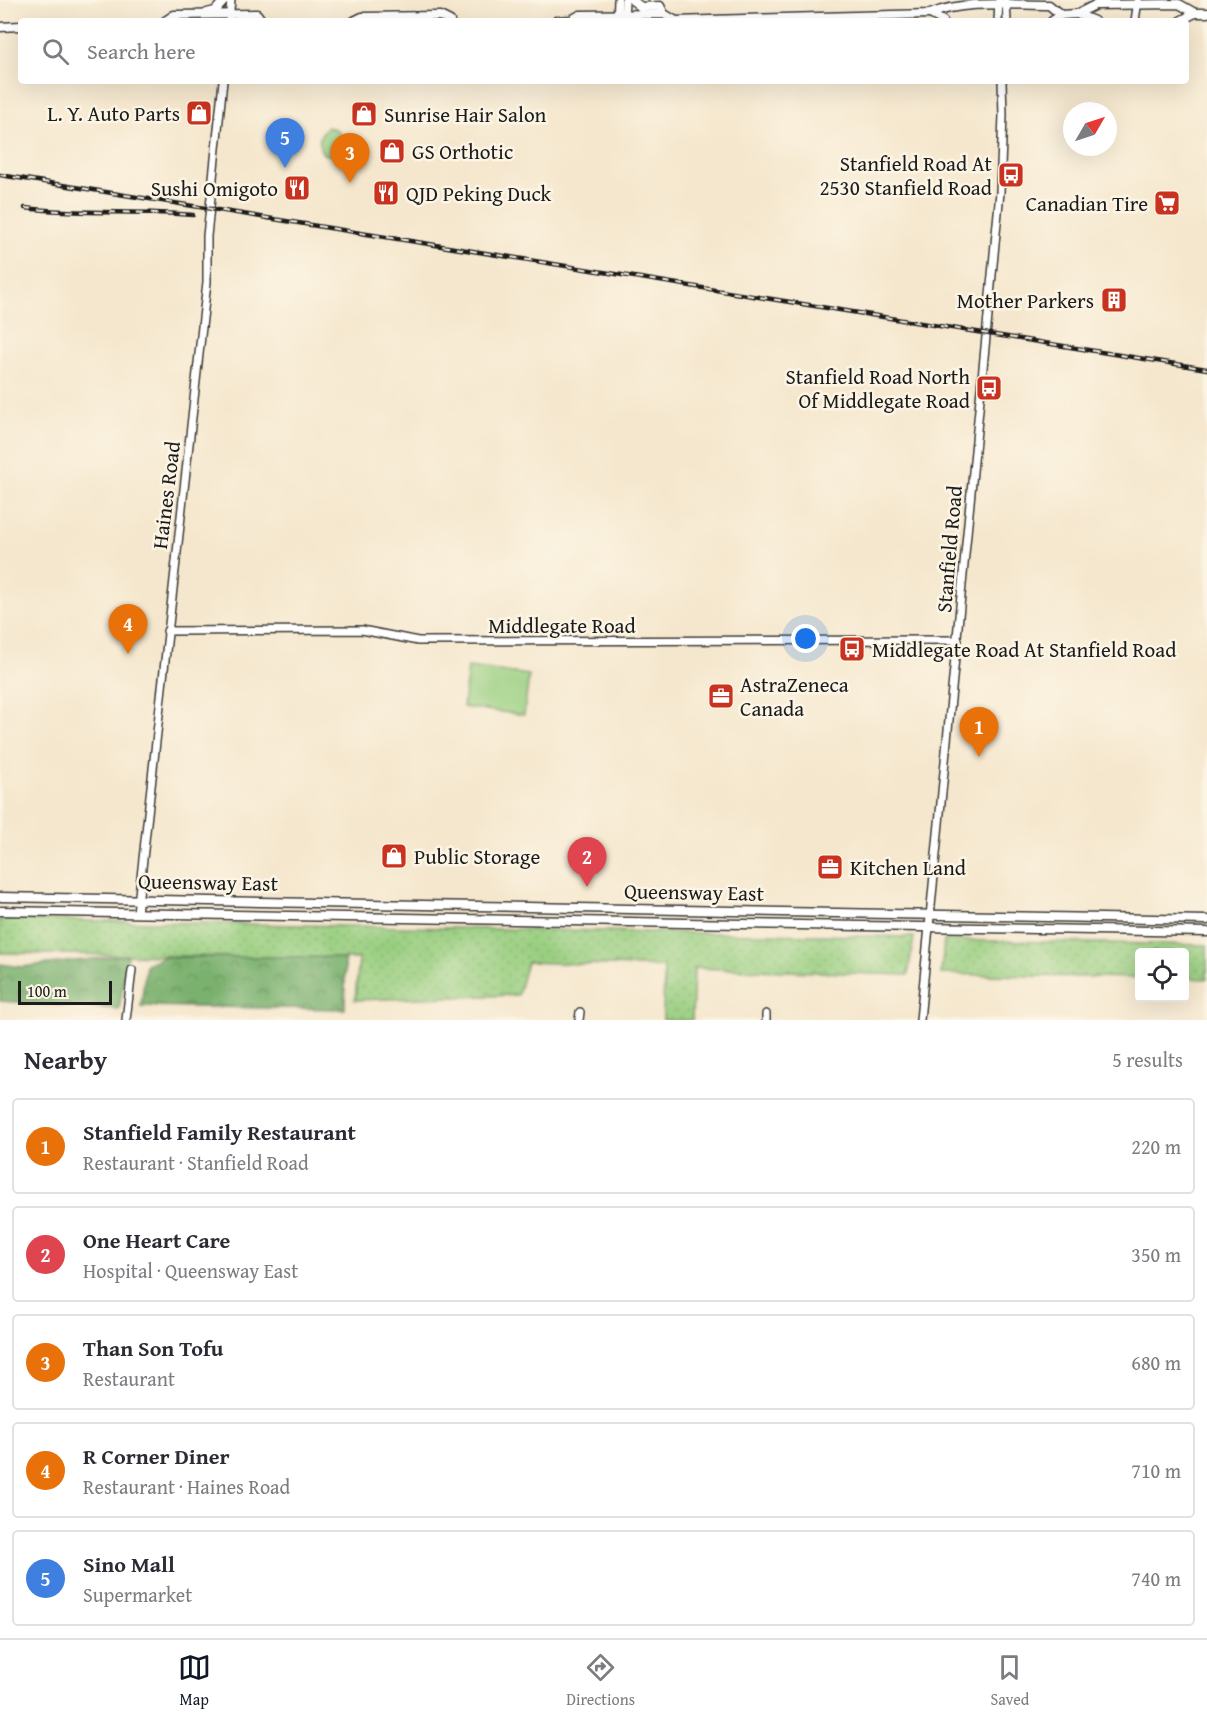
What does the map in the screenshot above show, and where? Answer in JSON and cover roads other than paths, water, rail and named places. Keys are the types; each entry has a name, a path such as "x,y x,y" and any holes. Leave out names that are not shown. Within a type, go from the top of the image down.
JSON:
{"main road":[{"path":"194,15 215,10 225,0"},
{"path":"632,0 641,7 660,6 664,14 670,18"},
{"path":"784,18 930,14 947,6 1002,2 1049,5 1060,15"},
{"path":"1056,18 1060,15 1077,14 1095,4 1138,2 1179,4 1195,13"},
{"path":"1186,18 1195,13 1207,13"},
{"path":"575,18 580,15 620,18 664,14"},
{"path":"930,14 937,18"},
{"path":"1077,14 1087,18"},
{"path":"170,18 174,15 230,18 257,15 260,18"},
{"path":"360,18 440,16 444,18"},
{"path":"0,27 18,26"},
{"name":"Queensway East","path":"0,897 1207,920"},
{"name":"Queensway East","path":"0,911 1207,932"}],"street":[{"path":"230,18 231,0"},
{"path":"618,0 620,18"},
{"path":"620,18 625,0"},
{"path":"999,18 1002,2"},
{"path":"1002,2 1006,18"},
{"path":"1136,18 1138,2"},
{"name":"Haines Road","path":"137,913 207,282 207,236 223,84"},
{"name":"Stanfield Road","path":"920,1020 1000,192 1002,84"},
{"name":"Middlegate Road","path":"167,631 362,630 430,641 958,640"},
{"path":"126,1020 132,970"},
{"path":"579,1020 580,1012"}],"railway":[{"path":"0,175 1207,369"},
{"path":"25,208 193,215"}],"place":[{"name":"L. Y. Auto Parts","path":"199,113"},
{"name":"Sunrise Hair Salon","path":"364,114"},
{"name":"GS Orthotic","path":"392,151"},
{"name":"Sino Mall","path":"285,168"},
{"name":"Stanfield Road At 2530 Stanfield Road","path":"1011,175"},
{"name":"Than Son Tofu","path":"350,183"},
{"name":"Sushi Omigoto","path":"297,188"},
{"name":"QJD Peking Duck","path":"386,193"},
{"name":"Canadian Tire","path":"1167,203"},
{"name":"Mother Parkers","path":"1114,300"},
{"name":"Stanfield Road North Of Middlegate Road","path":"989,388"},
{"name":"Middlegate Road At Stanfield Road","path":"852,649"},
{"name":"R Corner Diner","path":"128,654"},
{"name":"AstraZeneca Canada","path":"721,696"},
{"name":"Stanfield Family Restaurant","path":"979,757"},
{"name":"Public Storage","path":"394,856"},
{"name":"Kitchen Land","path":"830,867"},
{"name":"One Heart Care","path":"587,887"}]}
